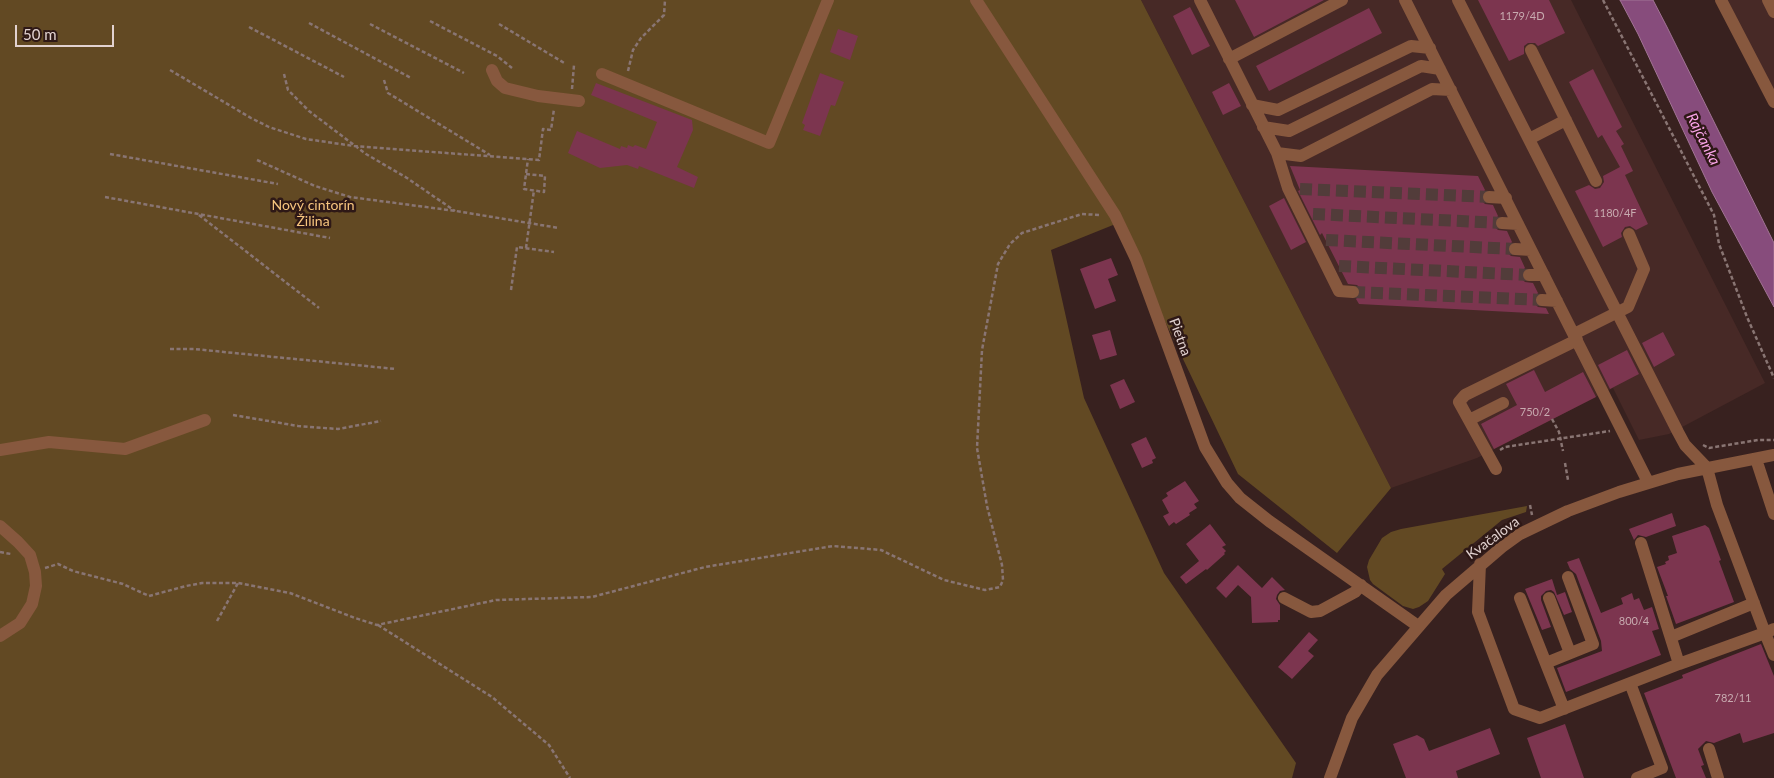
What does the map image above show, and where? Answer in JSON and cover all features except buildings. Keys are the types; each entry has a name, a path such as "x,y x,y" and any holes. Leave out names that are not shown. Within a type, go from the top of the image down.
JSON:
{"street":[{"path":"602,74 769,143 828,0"},
{"name":"Pietna","path":"976,0 1116,215 1136,259 1197,426 1219,471 1240,498 1269,521 1418,626"},
{"path":"1200,0 1333,265 1339,291 1353,292"},
{"path":"1229,59 1342,0"},
{"path":"1405,0 1648,482"},
{"path":"1458,0 1681,438 1685,445 1707,468 1718,505 1754,603 1770,631 1774,655"},
{"path":"1721,0 1774,102"},
{"path":"1768,0 1774,12"},
{"path":"1252,105 1278,110 1411,46 1430,48"},
{"path":"1531,50 1596,181"},
{"path":"1263,127 1289,131 1421,66 1440,69"},
{"path":"492,70 497,81 505,88 538,96 575,101"},
{"path":"1277,153 1301,156 1432,89 1451,90"},
{"path":"1529,140 1566,120"},
{"path":"1489,198 1506,198"},
{"path":"1502,223 1518,224"},
{"path":"1496,469 1459,402 1465,395 1576,337 1628,307 1644,269 1629,234"},
{"path":"1516,249 1531,250"},
{"path":"1529,275 1544,275"},
{"path":"1542,300 1557,301"},
{"path":"1468,420 1503,403"},
{"path":"0,450 49,442 125,449 205,420"},
{"name":"Kvačalova","path":"1330,778 1352,718 1377,675 1446,595 1502,547 1536,526 1596,500 1648,482 1707,468 1774,456"},
{"path":"1756,459 1774,514"},
{"path":"0,526 30,555 36,586 32,604 20,623 0,636"},
{"path":"1641,543 1679,664"},
{"path":"1480,564 1478,612 1514,709 1540,718 1770,631"},
{"path":"1546,663 1593,644 1568,577"},
{"path":"1284,598 1311,612 1320,611 1355,592 1361,586"},
{"path":"1520,598 1564,709"},
{"path":"1550,598 1570,653"},
{"path":"1671,637 1754,603"},
{"path":"1630,683 1662,768 1637,778"},
{"path":"1709,749 1718,778"}],"path":[{"path":"624,83 633,50 641,38 664,16 665,0"},
{"path":"1603,0 1714,215 1719,244 1747,317 1774,378"},
{"path":"430,21 497,56 512,68"},
{"path":"309,23 411,78"},
{"path":"370,24 464,73"},
{"path":"499,24 566,64"},
{"path":"249,27 344,78"},
{"path":"574,65 575,101"},
{"path":"170,70 251,118 269,127 306,139 354,146 539,160 543,129 552,130 555,98"},
{"path":"284,74 288,90 308,111 354,146 456,211"},
{"path":"384,80 388,93 492,156"},
{"path":"110,154 278,184"},
{"path":"526,174 545,176 544,192 524,189 526,174 528,159"},
{"path":"257,160 315,186 350,198 456,211 559,228"},
{"path":"526,248 534,190"},
{"path":"105,197 330,238"},
{"path":"198,214 319,308"},
{"path":"377,625 496,600 592,597 705,567 833,546 881,550 944,580 985,590 1000,588 1003,580 1002,565 987,506 976,448 982,350 998,264 1010,244 1022,233 1082,214 1116,215"},
{"path":"511,290 517,247 554,252"},
{"path":"170,349 194,348 396,368"},
{"path":"233,415 298,426 338,428 381,421"},
{"path":"1552,419 1559,432 1563,451"},
{"path":"1489,456 1505,448 1611,430"},
{"path":"1700,444 1709,448 1758,440 1774,440"},
{"path":"1565,463 1568,480"},
{"path":"1530,505 1532,515"},
{"path":"34,572 58,564 73,571 122,584 149,596 202,583 238,583 290,593 377,625 492,697 549,745 570,778"},
{"path":"217,621 238,583"}],"shaded area":[{"path":"1141,0 1571,0 1765,383 1669,434 1639,440 1613,388 1477,458 1391,488"},
{"path":"1725,0 1774,0 1774,90"}],"green space":[{"name":"Nový cintorín Žilina","path":"0,0 1141,0 1391,488 1337,553 1238,474 1118,223 1051,250 1084,398 1164,573 1296,763 1292,778 0,778"},
{"path":"1527,506 1526,512 1502,520 1442,569 1445,574 1428,601 1419,607 1413,609 1403,606 1370,580 1367,567 1369,560 1382,538 1391,532"}],"water":[{"name":"Rajčanka","path":"1620,0 1653,0 1667,27 1774,243 1774,307 1712,192 1638,34"}],"tunnel":[{"path":"1300,189 1489,197"},
{"path":"1313,214 1502,223"},
{"path":"1326,240 1515,249"},
{"path":"1339,266 1529,275"},
{"path":"1353,292 1542,300"}]}
